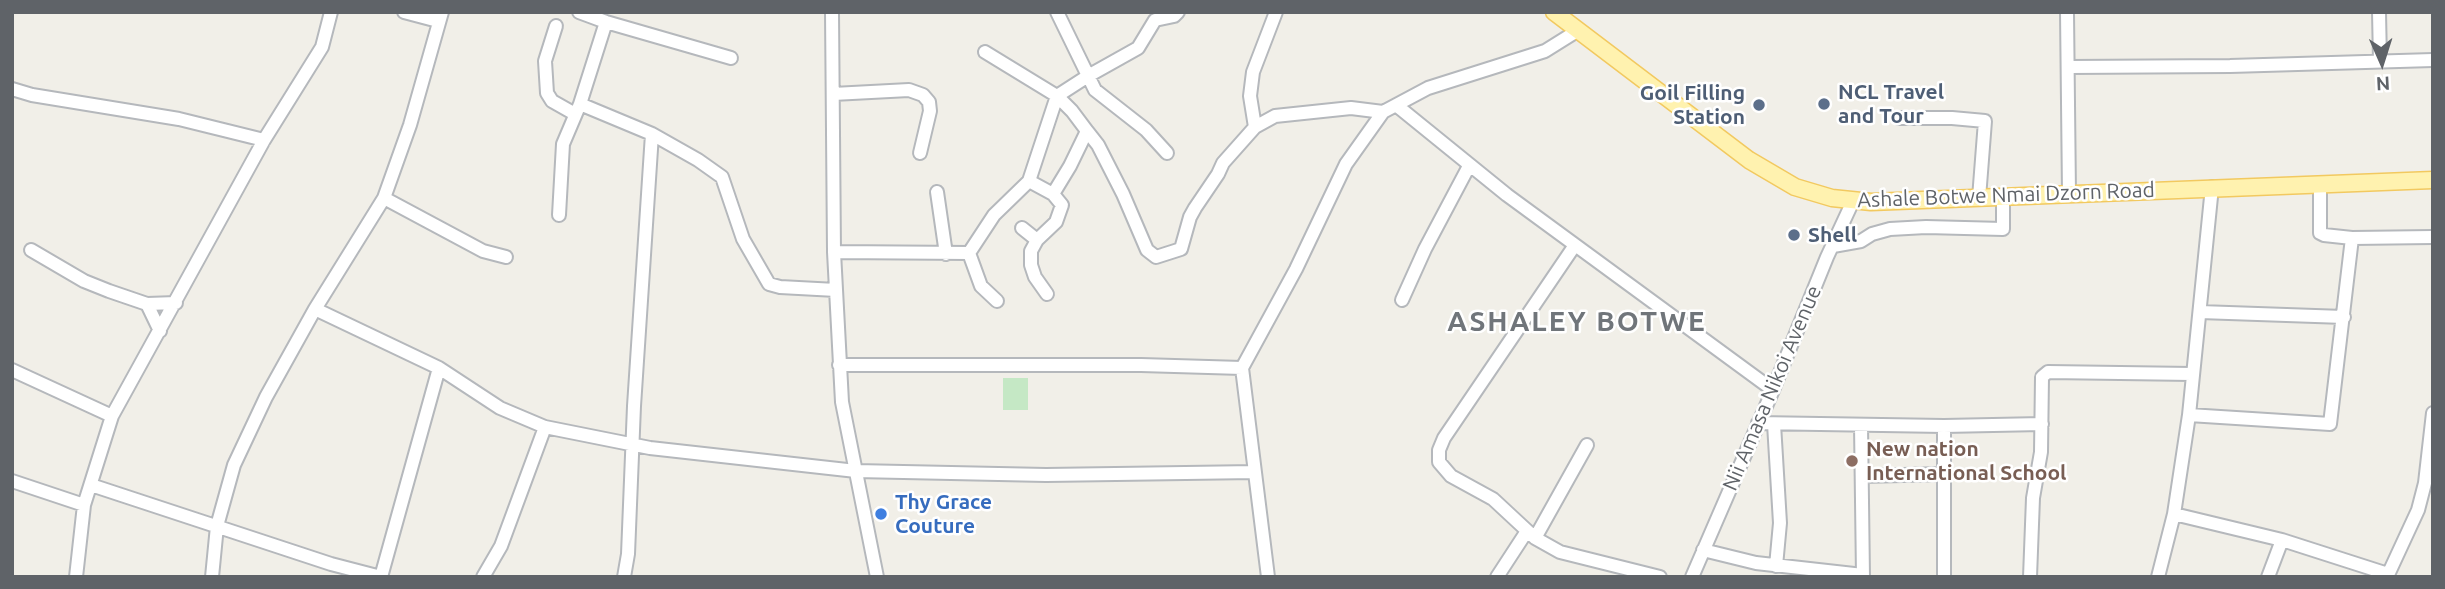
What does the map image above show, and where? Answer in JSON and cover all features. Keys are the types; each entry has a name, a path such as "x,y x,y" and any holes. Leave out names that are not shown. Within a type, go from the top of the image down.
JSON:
{"main road":[{"name":"Ashale Botwe Nmai Dzorn Road","path":"1554,12 1749,160 1806,192 1853,201 2003,198 2212,187 2433,180"}],"street":[{"path":"76,577 84,505 112,416 264,140 322,47 331,12"},
{"path":"212,577 217,526 234,465 248,431 315,309 384,198 410,125 440,16 404,12"},
{"path":"579,12 731,58"},
{"path":"832,12 834,252 839,365 846,431 877,577"},
{"path":"1057,12 1095,90 1146,130 1167,153"},
{"path":"969,253 994,215 1029,181 1057,96 1139,48 1156,20 1174,16 1178,12"},
{"path":"1255,127 1251,96 1253,72 1276,12"},
{"path":"2067,12 2069,194"},
{"path":"2379,12 2380,61"},
{"path":"559,215 563,144 578,109 606,22"},
{"path":"556,26 545,61 547,93 552,101 652,134 722,177 743,239 769,284 836,290"},
{"path":"1268,577 1242,368 1296,269 1346,164 1383,112 1428,88 1545,51 1577,31"},
{"path":"985,52 1057,96 1072,111 1098,145 1124,194 1147,250 1156,257 1181,249 1195,208 1219,174 1223,163 1255,127 1275,116 1351,108 1383,112"},
{"path":"2069,67 2433,60"},
{"path":"12,89 32,95 179,119 264,140"},
{"path":"833,94 909,90 923,95 929,102 930,111 920,153"},
{"path":"1396,105 1469,166 1773,390"},
{"path":"1899,118 1985,121 1979,198"},
{"path":"1053,194 1087,131"},
{"path":"624,577 628,554 634,407 652,134"},
{"path":"1402,300 1425,249 1469,166"},
{"path":"1029,181 1053,194 1062,205 1056,222 1037,240 1031,251 1035,278 1047,293"},
{"path":"2320,184 2320,233 2351,238 2433,237"},
{"path":"2158,577 2174,514 2189,415 2212,187"},
{"path":"937,192 946,254"},
{"path":"384,198 483,251 506,257"},
{"path":"1833,246 1861,242 1872,234 1890,229 2003,229 2003,198"},
{"name":"Nii Amasa Nikoi Avenue","path":"1692,577 1853,201"},
{"path":"1022,228 1037,240"},
{"path":"2189,415 2330,424 2351,238"},
{"path":"1575,245 1444,438 1439,450 1439,463 1451,476 1493,499 1531,535 1560,551 1660,577"},
{"path":"31,250 84,281 147,304 176,303"},
{"path":"834,252 969,253"},
{"path":"969,253 981,286 997,301"},
{"path":"147,304 160,331"},
{"path":"315,309 439,368 500,408 545,427 634,444 856,471 1046,475 1255,472"},
{"path":"2200,312 2344,317"},
{"path":"839,365 1142,365 1242,368"},
{"path":"91,485 217,526 331,570 381,577 439,368"},
{"path":"12,370 112,416"},
{"path":"2030,577 2033,498 2041,452 2042,377 2048,372 2192,374"},
{"path":"2174,514 2282,540 2387,575 2418,510 2425,483 2433,413"},
{"path":"1758,423 1944,426 2042,424"},
{"path":"1774,424 1780,523 1776,566"},
{"path":"1703,550 1756,563 1863,576 1861,425"},
{"path":"1944,426 1944,577"},
{"path":"483,577 501,546 545,427"},
{"path":"1497,577 1531,535 1587,445"},
{"path":"1862,476 1944,474"},
{"path":"12,481 84,505"},
{"path":"2268,577 2282,540"},
{"path":"1754,577 1756,563"}],"green space":[{"path":"1003,378 1028,378 1028,410 1003,410"}],"place":[{"name":"NCL Travel and Tour","path":"1824,104"},
{"name":"Goil Filling Station","path":"1759,105"},
{"name":"Shell","path":"1794,235"},
{"name":"New nation International School","path":"1852,461"},
{"name":"Thy Grace Couture","path":"881,514"}],"district":[{"name":"ASHALEY BOTWE","path":"1577,322"}]}
